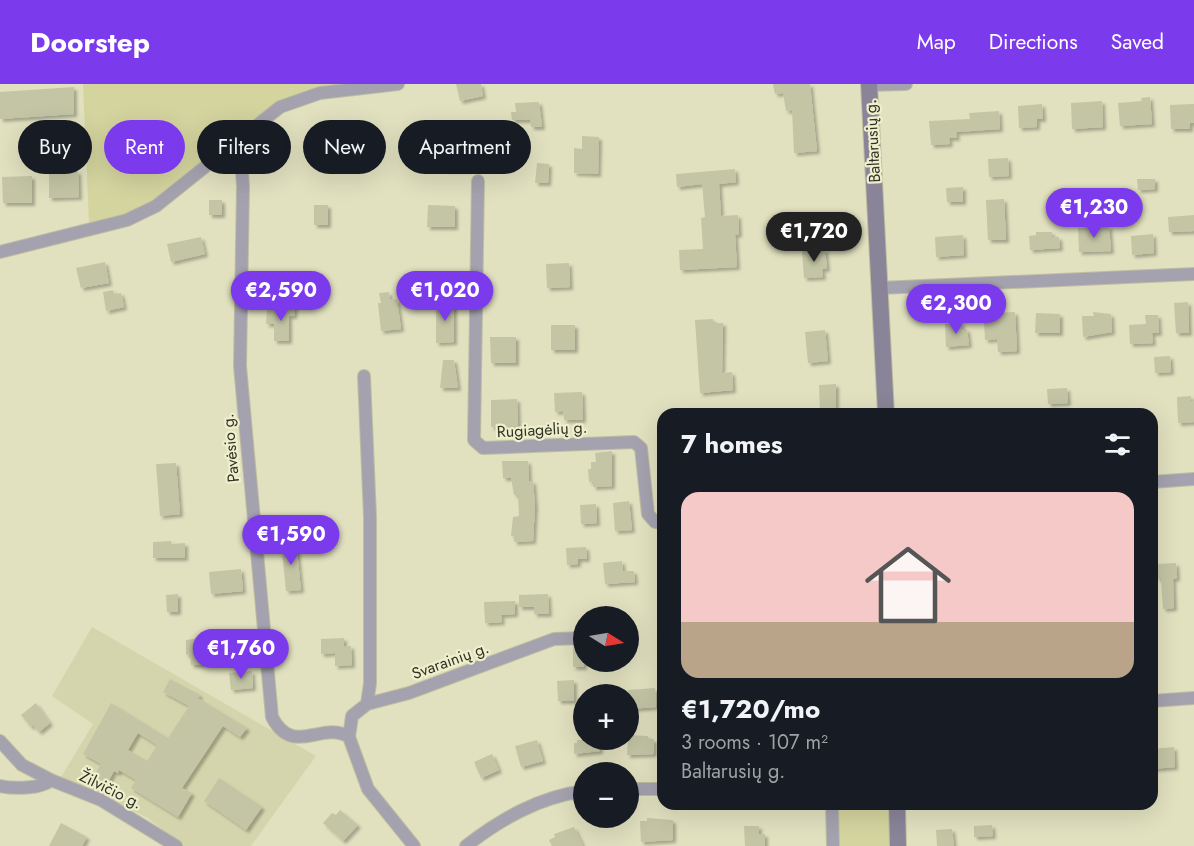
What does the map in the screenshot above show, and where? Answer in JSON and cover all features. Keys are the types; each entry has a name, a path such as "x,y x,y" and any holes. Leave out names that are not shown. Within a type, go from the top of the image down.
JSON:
{"main road":[{"name":"Baltarusių g.","path":"869,84 886,408"},
{"path":"897,810 898,846"}],"street":[{"path":"261,120 298,100 320,93 398,84"},
{"path":"869,84 906,84"},
{"path":"0,252 143,214 156,207 197,173"},
{"name":"Pavėsio g.","path":"242,174 240,366 272,717 278,729 291,735 309,738 337,732 349,737"},
{"name":"Rugiagėlių g.","path":"478,181 474,440 483,448 634,442 642,448 648,514 657,522"},
{"path":"879,288 1194,274"},
{"path":"364,376 370,529 370,683 367,704 352,716 349,737 368,789 414,846"},
{"path":"1158,482 1194,479"},
{"name":"Svarainių g.","path":"367,704 409,693 554,639 573,638"},
{"path":"1158,701 1194,698"},
{"name":"Žilvičio g.","path":"0,741 22,765 51,780 101,800 176,846"},
{"path":"0,786 26,787 47,783 51,780"},
{"path":"639,789 657,789"},
{"path":"466,846 526,807 556,796 573,793"},
{"path":"832,810 833,846"}],"shaded area":[{"path":"83,84 376,84 311,91 271,120 197,120 197,173 170,192 131,213 89,223 87,174 92,174 92,120 85,120"},
{"path":"92,627 316,756 251,846 183,846 148,818 61,777 93,724 52,696"},
{"path":"838,810 891,810 892,846 837,846"}],"building":[{"path":"456,84 481,84 483,96 460,101"},
{"path":"773,84 810,84 817,151 794,153 792,110 786,111 783,93 775,94"},
{"path":"74,87 74,114 0,119 0,92"},
{"path":"1150,97 1152,124 1120,126 1118,103 1142,101 1141,98"},
{"path":"1102,101 1103,127 1072,129 1071,103"},
{"path":"539,102 542,127 531,127 531,120 512,120 511,112 516,112 515,103"},
{"path":"1042,104 1043,119 1037,119 1037,127 1019,128 1018,106"},
{"path":"1194,104 1194,123 1190,123 1190,129 1171,129 1170,105"},
{"path":"999,111 1000,129 956,132 957,138 949,138 950,144 931,145 929,121 970,119 969,113"},
{"path":"582,136 599,137 598,174 574,173 574,148 582,149"},
{"path":"1008,158 1009,176 989,177 988,159"},
{"path":"537,163 549,164 548,183 535,183"},
{"path":"735,169 736,182 719,184 721,216 738,215 739,234 735,235 737,267 680,270 679,250 703,249 701,218 705,217 702,184 677,187 676,174"},
{"path":"49,174 78,174 79,197 49,198"},
{"path":"32,176 32,203 3,203 2,177"},
{"path":"1137,179 1155,179 1155,189 1138,190"},
{"path":"963,187 963,202 947,202 946,188"},
{"path":"1004,199 1006,240 988,240 986,200"},
{"path":"209,200 222,200 222,215 209,215"},
{"path":"314,205 328,205 328,225 314,225"},
{"path":"428,205 455,206 455,227 427,227"},
{"path":"1194,215 1194,231 1169,232 1168,217"},
{"path":"1109,226 1111,251 1079,252 1078,228"},
{"path":"1036,232 1052,232 1052,237 1059,237 1060,248 1030,250 1029,236 1036,235"},
{"path":"1153,234 1154,253 1132,255 1131,236"},
{"path":"963,235 964,255 936,257 935,237"},
{"path":"201,237 205,254 171,262 167,244"},
{"path":"825,249 827,269 822,269 823,277 804,278 802,251"},
{"path":"105,262 109,283 81,288 76,268"},
{"path":"569,263 570,287 547,288 546,264"},
{"path":"113,290 114,294 121,293 124,307 106,311 103,292"},
{"path":"389,292 390,300 397,299 401,329 381,331 379,293"},
{"path":"436,301 454,301 454,342 436,343"},
{"path":"1188,302 1189,333 1176,333 1174,303"},
{"path":"284,304 295,304 294,316 289,316 289,341 274,341 274,324 266,324 267,310 284,310"},
{"path":"1015,312 1017,351 998,352 997,339 985,340 984,321 994,320 994,313"},
{"path":"1093,312 1111,314 1112,332 1083,337 1082,316 1094,316"},
{"path":"1036,313 1060,314 1060,333 1035,333"},
{"path":"1145,315 1158,315 1159,333 1152,333 1153,343 1130,344 1129,325 1146,324"},
{"path":"713,319 713,323 723,323 722,373 732,372 733,390 700,393 695,320"},
{"path":"961,323 962,329 967,329 969,345 946,347 945,324"},
{"path":"551,325 575,325 575,350 551,350"},
{"path":"825,330 828,361 808,363 805,332"},
{"path":"490,337 516,337 516,363 491,363"},
{"path":"1170,356 1171,372 1155,373 1154,357"},
{"path":"443,360 454,360 458,388 440,388"},
{"path":"836,384 836,408 820,408 819,385"},
{"path":"1067,388 1068,403 1048,404 1047,389"},
{"path":"582,392 583,420 564,420 563,411 555,412 554,393"},
{"path":"1191,396 1191,401 1194,401 1194,422 1178,423 1177,397"},
{"path":"517,399 518,426 491,427 491,400"},
{"path":"612,451 612,486 593,487 593,481 589,482 588,469 591,469 591,462 596,462 595,453"},
{"path":"502,461 528,461 529,481 533,481 535,506 533,541 514,542 514,536 511,536 513,517 519,516 518,495 514,495 511,478 503,478"},
{"path":"176,463 180,514 160,516 156,464"},
{"path":"629,501 632,530 615,531 613,503"},
{"path":"596,504 597,523 581,524 580,505"},
{"path":"171,541 171,544 185,543 185,558 153,558 153,542"},
{"path":"296,541 301,590 286,591 281,542"},
{"path":"586,547 587,559 578,559 578,564 567,565 566,548"},
{"path":"622,561 623,571 634,571 635,582 605,584 603,563"},
{"path":"1176,563 1177,578 1173,579 1174,608 1163,609 1158,564"},
{"path":"241,569 243,591 211,594 209,572"},
{"path":"178,594 178,612 167,612 166,595"},
{"path":"548,594 549,614 534,614 534,607 519,607 519,595"},
{"path":"515,601 515,614 501,615 502,622 485,623 484,602"},
{"path":"229,634 230,657 208,658 208,664 191,665 190,654 186,655 186,640"},
{"path":"344,638 344,646 351,646 352,665 335,666 335,653 321,654 321,639"},
{"path":"252,671 253,688 231,690 229,673"},
{"path":"170,679 200,695 198,698 247,728 240,737 223,726 182,788 192,793 178,817 131,788 136,780 119,770 118,773 114,771 103,791 89,784 101,764 83,754 111,703 168,738 189,706 163,692","holes":["138,733 157,745 147,761 128,750"]},
{"path":"574,680 573,701 558,701 557,681"},
{"path":"655,688 656,707 639,708 639,689"},
{"path":"36,703 50,723 39,732 33,725 31,727 21,715"},
{"path":"639,736 654,739 654,754 627,755 627,750 639,750"},
{"path":"537,740 543,761 521,767 515,746"},
{"path":"1174,747 1175,767 1158,768 1158,748"},
{"path":"574,750 600,750 600,751 574,754"},
{"path":"492,754 499,770 481,778 474,762"},
{"path":"219,778 262,807 246,830 204,801"},
{"path":"340,810 358,825 343,841 323,823 332,813 336,815"},
{"path":"647,818 673,820 673,840 641,842 640,821 647,821"},
{"path":"61,823 87,837 82,846 49,846"},
{"path":"992,825 993,836 974,837 974,826"},
{"path":"744,826 759,826 759,834 765,834 765,846 745,846"},
{"path":"573,827 583,846 552,846 549,840 555,837 554,834"},
{"path":"952,829 954,846 937,846 936,830"}]}
